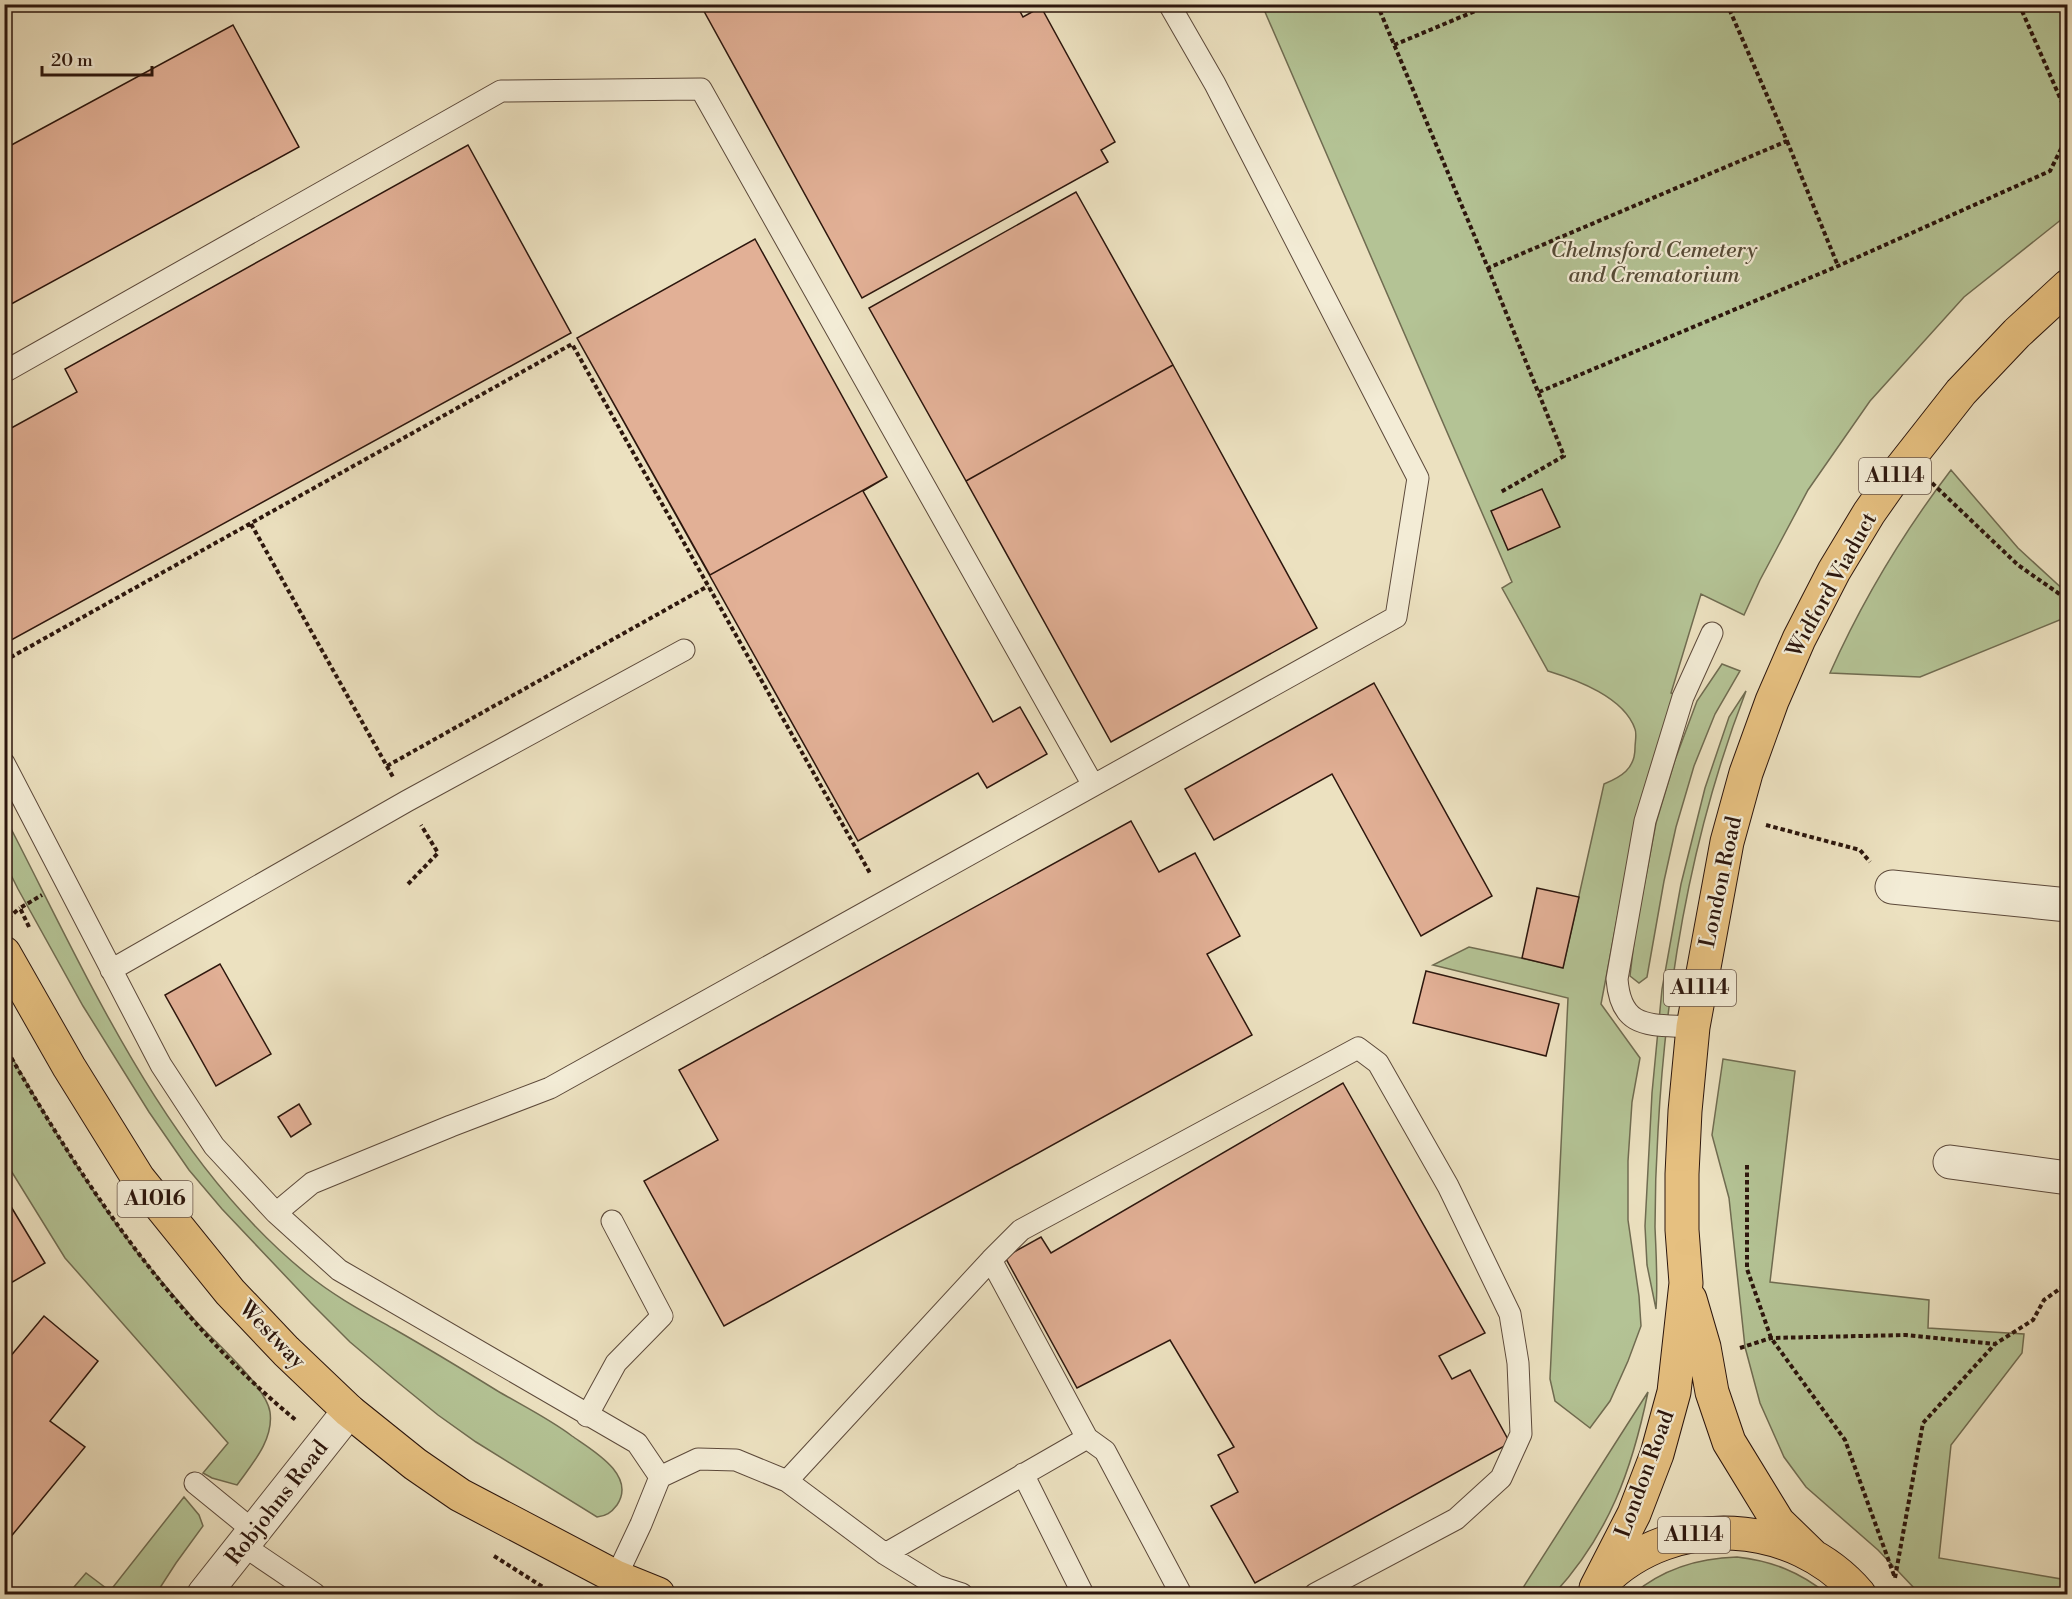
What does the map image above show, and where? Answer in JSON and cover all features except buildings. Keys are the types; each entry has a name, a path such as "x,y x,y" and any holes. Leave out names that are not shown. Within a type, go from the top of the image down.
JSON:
{"main road":[{"name":"Widford Viaduct","path":"1772,701 1799,639 1834,571 1869,513 1916,448 1961,392 2017,333 2067,286"},
{"name":"London Road","path":"1594,1592 1634,1514 1657,1454 1674,1392 1686,1283 1682,1230 1682,1174 1693,1027 1713,916 1734,819 1746,773 1772,701"},
{"name":"Westway","path":"4,953 69,1067 138,1178 230,1292 286,1351 349,1411 415,1464 460,1495 616,1577 658,1594"},
{"name":"London Road","path":"1686,1283 1704,1347 1712,1392 1729,1442 1778,1521 1812,1555"},
{"name":"A1114","path":"1594,1592 1621,1566 1666,1542 1702,1534 1733,1533 1781,1541 1812,1555 1839,1574 1859,1594"}],"street":[{"path":"1892,887 2067,905"},
{"path":"1950,1162 2067,1178"},
{"name":"Robjohns Road","path":"204,1594 349,1411"}],"lane":[{"path":"276,1213 312,1183 550,1088 1396,617 1418,478 1215,84 1169,4"},
{"path":"4,372 501,91 701,89 1093,785"},
{"path":"1693,1027 1643,1023 1629,1016 1618,997 1617,979 1645,821 1683,697 1712,633"},
{"path":"111,970 407,801 684,650"},
{"path":"4,763 161,1065 214,1146 276,1213 339,1270 637,1443 660,1477"},
{"path":"787,1481 1021,1230 1358,1048 1378,1063 1448,1186 1510,1314 1518,1363 1521,1434 1501,1478 1456,1519 1315,1594"},
{"path":"587,1416 616,1363 662,1316 612,1221"},
{"path":"991,1260 1087,1438 1105,1451 1181,1594"},
{"path":"885,1554 1087,1438"},
{"path":"616,1577 660,1477 698,1459 736,1460 787,1481 885,1554 938,1586 962,1594"},
{"path":"1023,1474 1083,1594"},
{"path":"195,1483 249,1539 315,1594"}],"path":[{"path":"1377,4 1564,456 1501,492"},
{"path":"1394,45 1492,4"},
{"path":"1727,4 1787,141 1838,266"},
{"path":"2019,4 2067,116"},
{"path":"1539,392 1838,266 2050,171 2067,135"},
{"path":"1488,268 1787,141"},
{"path":"4,661 572,344 886,902"},
{"path":"1932,482 2018,565 2067,600"},
{"path":"251,524 438,853 408,884"},
{"path":"387,766 708,586"},
{"path":"1734,819 1860,850 1892,887"},
{"path":"8,919 20,908"},
{"path":"1747,1165 1747,1269 1771,1338 1845,1440 1895,1578 1923,1423 1995,1344 2033,1320 2044,1300 2067,1283"},
{"path":"1737,1348 1771,1338 1906,1335 1995,1344"}],"green space":[{"name":"Chelmsford Cemetery and Crematorium","path":"1262,5 2067,5 2067,215 1964,297 1870,401 1808,490 1744,615 1701,594 1671,693 1683,697 1636,819 1601,1004 1640,1058 1632,1102 1628,1161 1628,1220 1641,1326 1610,1401 1590,1428 1555,1401 1550,1379 1568,998 1433,965 1469,947 1563,967 1604,784 1630,767 1633,762 1636,731 1621,708 1610,699 1572,679 1548,671 1502,588 1512,582"},
{"path":"1951,470 2018,548 2067,593 2067,617 1920,677 1830,673 1884,568 1916,518"},
{"path":"1722,664 1740,671 1715,714 1694,766 1676,827 1647,977 1639,983 1630,976 1635,933 1656,823 1675,760 1697,701"},
{"path":"1746,691 1711,798 1697,852 1675,963 1657,1143 1656,1309 1647,1265 1645,1226 1652,1093 1662,989 1681,884 1705,788 1729,717"},
{"path":"5,817 99,1001 134,1062 171,1121 211,1176 257,1228 317,1282 554,1423 610,1464 621,1484 622,1494 617,1505 610,1512 597,1517 476,1442 438,1415 350,1342 222,1209 189,1170 149,1112 83,1006 18,889 5,863"},
{"path":"5,1045 67,1151 137,1252 193,1318 249,1376 266,1401 270,1412 269,1432 261,1451 237,1485 203,1473 228,1443 65,1258 5,1161"},
{"path":"1723,1059 1795,1071 1770,1282 1929,1300 1928,1328 2024,1334 2022,1353 1951,1445 1939,1558 2067,1580 2067,1594 1918,1594 1878,1550 1806,1487 1784,1457 1760,1403 1745,1347 1729,1198 1712,1135"},
{"path":"1648,1392 1626,1474 1616,1500 1590,1548 1554,1594 1519,1594"},
{"path":"184,1497 199,1515 203,1526 156,1594 68,1594 86,1573 110,1591"},
{"path":"1737,1557 1762,1561 1785,1569 1827,1594 1633,1594 1656,1578 1682,1567 1709,1560"}]}
